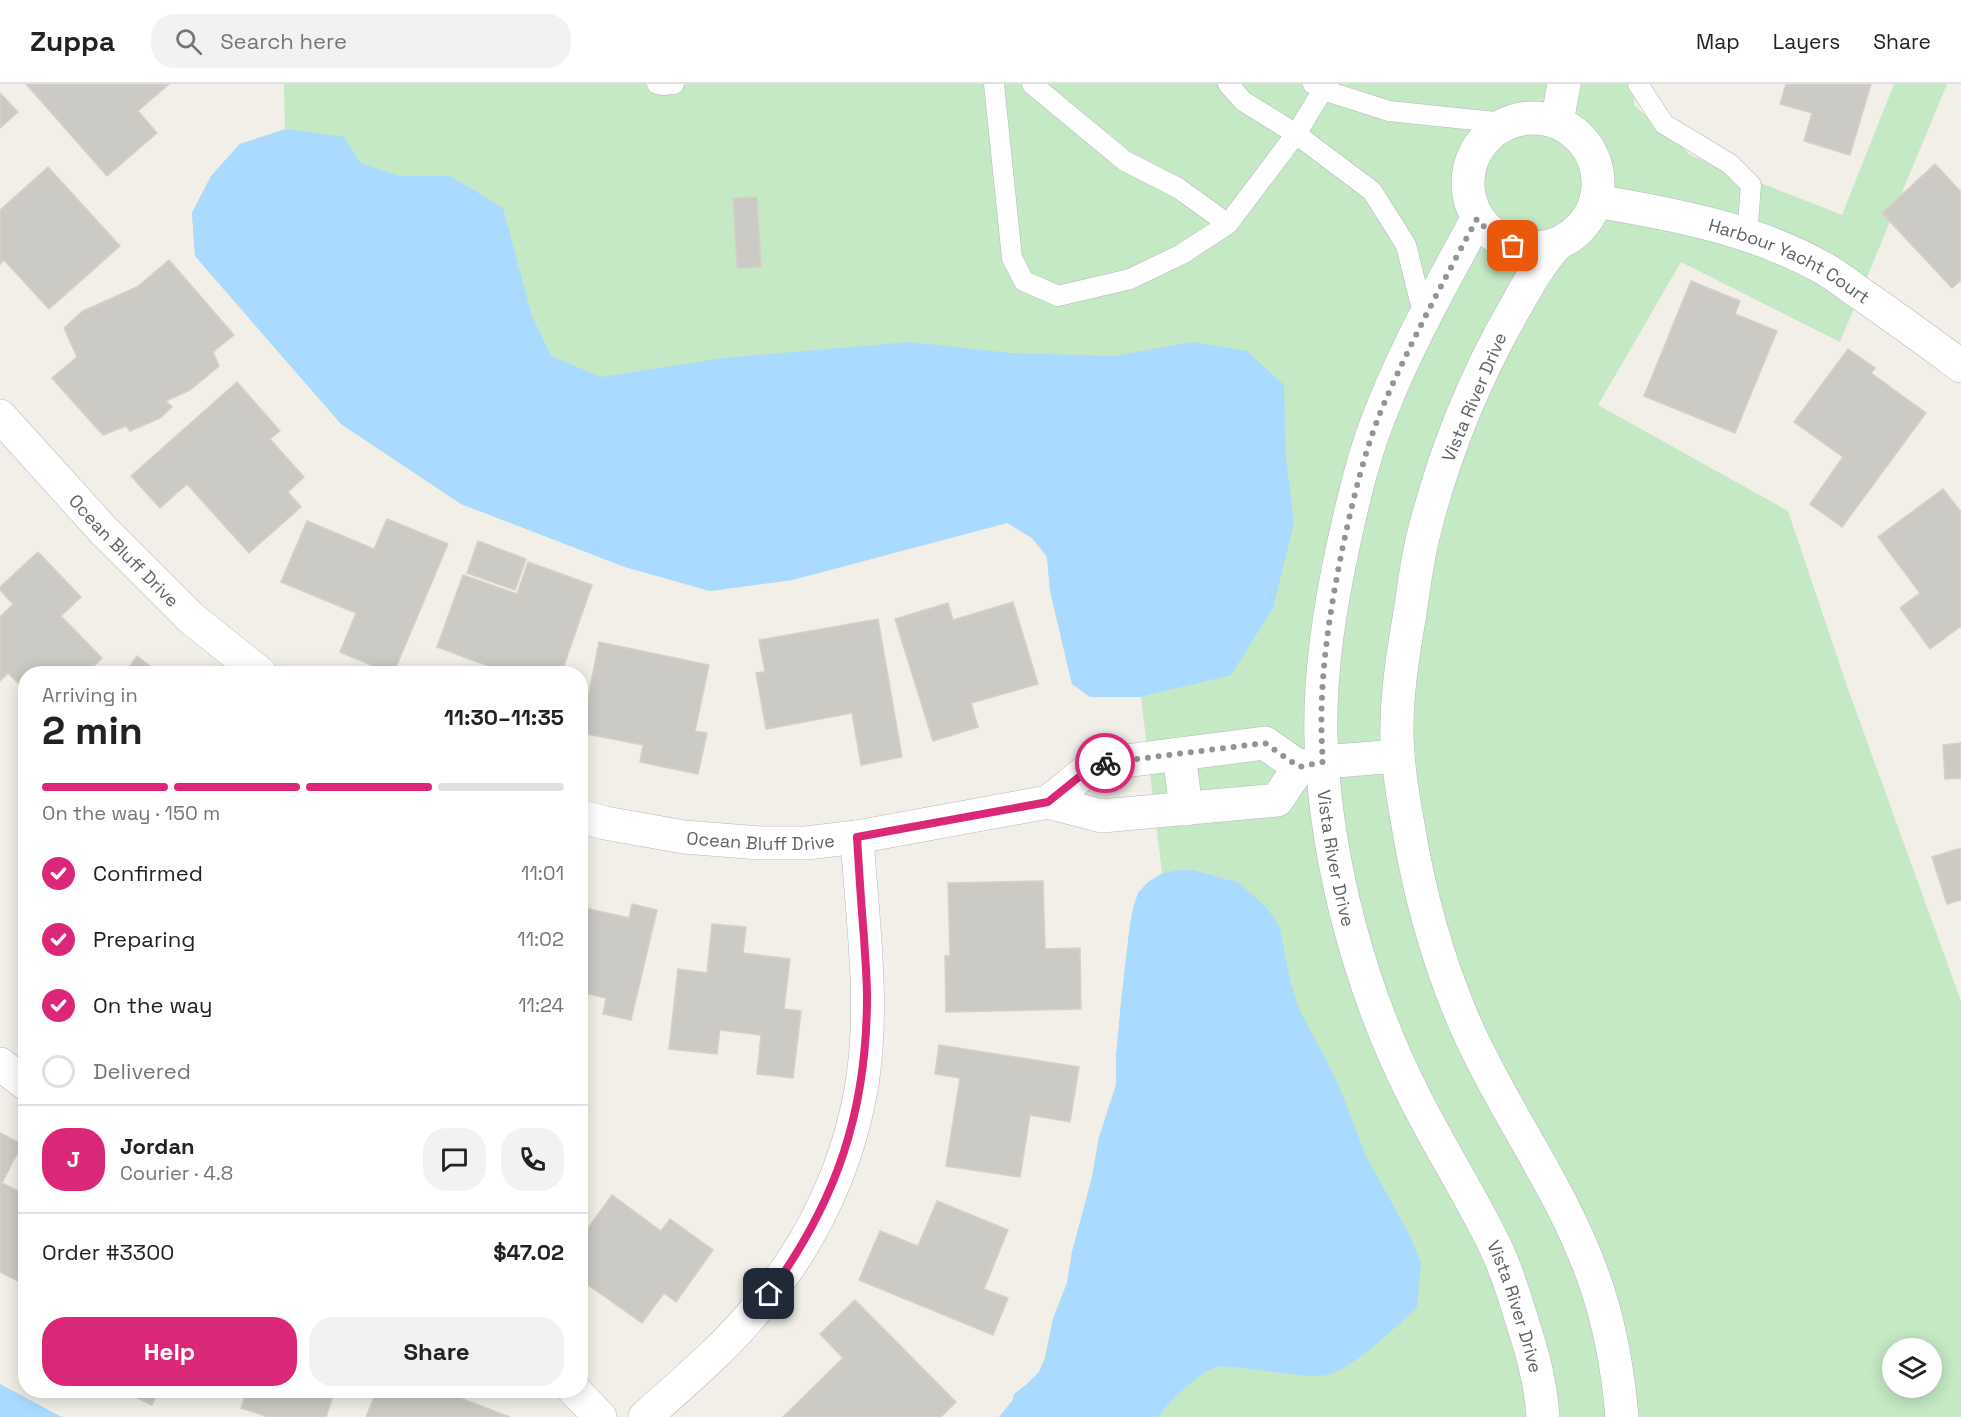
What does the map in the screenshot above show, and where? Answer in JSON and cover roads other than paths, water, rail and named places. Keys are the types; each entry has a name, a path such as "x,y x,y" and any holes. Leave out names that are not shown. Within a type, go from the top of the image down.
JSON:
{"street":[{"path":"1557,122 1564,84"},
{"path":"1539,117 1557,122 1574,132 1591,154 1598,182 1596,201 1588,219 1574,234 1557,244 1535,248 1513,246 1492,235 1477,219 1468,198 1467,176 1473,154 1486,136 1504,123 1522,118 1539,117"},
{"name":"Harbour Yacht Court","path":"1596,201 1655,211 1747,235 1780,247 1823,268 1911,328 1961,366"},
{"name":"Vista River Drive","path":"1477,219 1424,317 1382,408 1355,488 1336,578 1324,664 1321,736 1311,765 1324,789 1335,861 1354,938 1379,1018 1412,1093 1495,1246 1507,1275 1534,1358 1543,1417"},
{"name":"Vista River Drive","path":"1557,244 1542,262 1497,338 1464,411 1435,494 1423,535 1399,687 1398,756 1414,861 1437,948 1478,1053 1557,1198 1594,1278 1613,1348 1622,1417"},
{"name":"Ocean Bluff Drive","path":"0,416 104,531 191,618 251,666"},
{"name":"Ocean Bluff Drive","path":"588,818 684,837 760,843 806,843 857,837 1048,802 1102,816 1277,800 1311,765 1265,743 1094,765 1048,802"},
{"path":"1179,754 1186,809"},
{"path":"1311,765 1398,756"},
{"path":"645,1417 710,1358 759,1307 789,1267 814,1225 830,1193 844,1155 863,1077 866,1036 867,994 857,837"},
{"path":"0,1064 18,1078"},
{"path":"582,1398 600,1417"}],"lane":[{"path":"657,84 662,86 674,84"},
{"path":"994,84 1012,258 1024,281 1058,296 1130,279 1182,254 1228,224 1296,134 1320,86 1389,111 1504,123"},
{"path":"1032,84 1125,161 1178,188 1228,224"},
{"path":"1228,84 1243,101 1296,134 1372,191 1406,244 1424,317"},
{"path":"1638,84 1664,124 1730,164 1751,184 1747,235"}],"water":[{"path":"286,129 344,137 360,163 399,176 450,176 503,208 532,316 551,356 601,377 724,358 909,342 1010,353 1114,356 1193,342 1247,351 1284,385 1286,457 1294,523 1273,608 1231,675 1140,697 1090,697 1072,684 1050,591 1047,557 1032,538 1007,523 792,580 710,591 625,567 461,504 341,424 195,256 192,213 211,176 240,144"},
{"path":"1177,870 1193,870 1239,883 1266,907 1274,918 1280,929 1290,980 1299,1009 1338,1083 1365,1154 1411,1238 1421,1263 1417,1308 1363,1355 1330,1374 1311,1376 1237,1367 1216,1367 1200,1375 1157,1417 999,1417 1013,1400 1014,1394 1039,1372 1045,1358 1053,1319 1067,1283 1099,1137 1116,1085 1121,1002 1134,905 1138,893 1148,882 1162,874"},
{"path":"0,1384 18,1394 18,1398 26,1398 64,1417 0,1417"}]}
